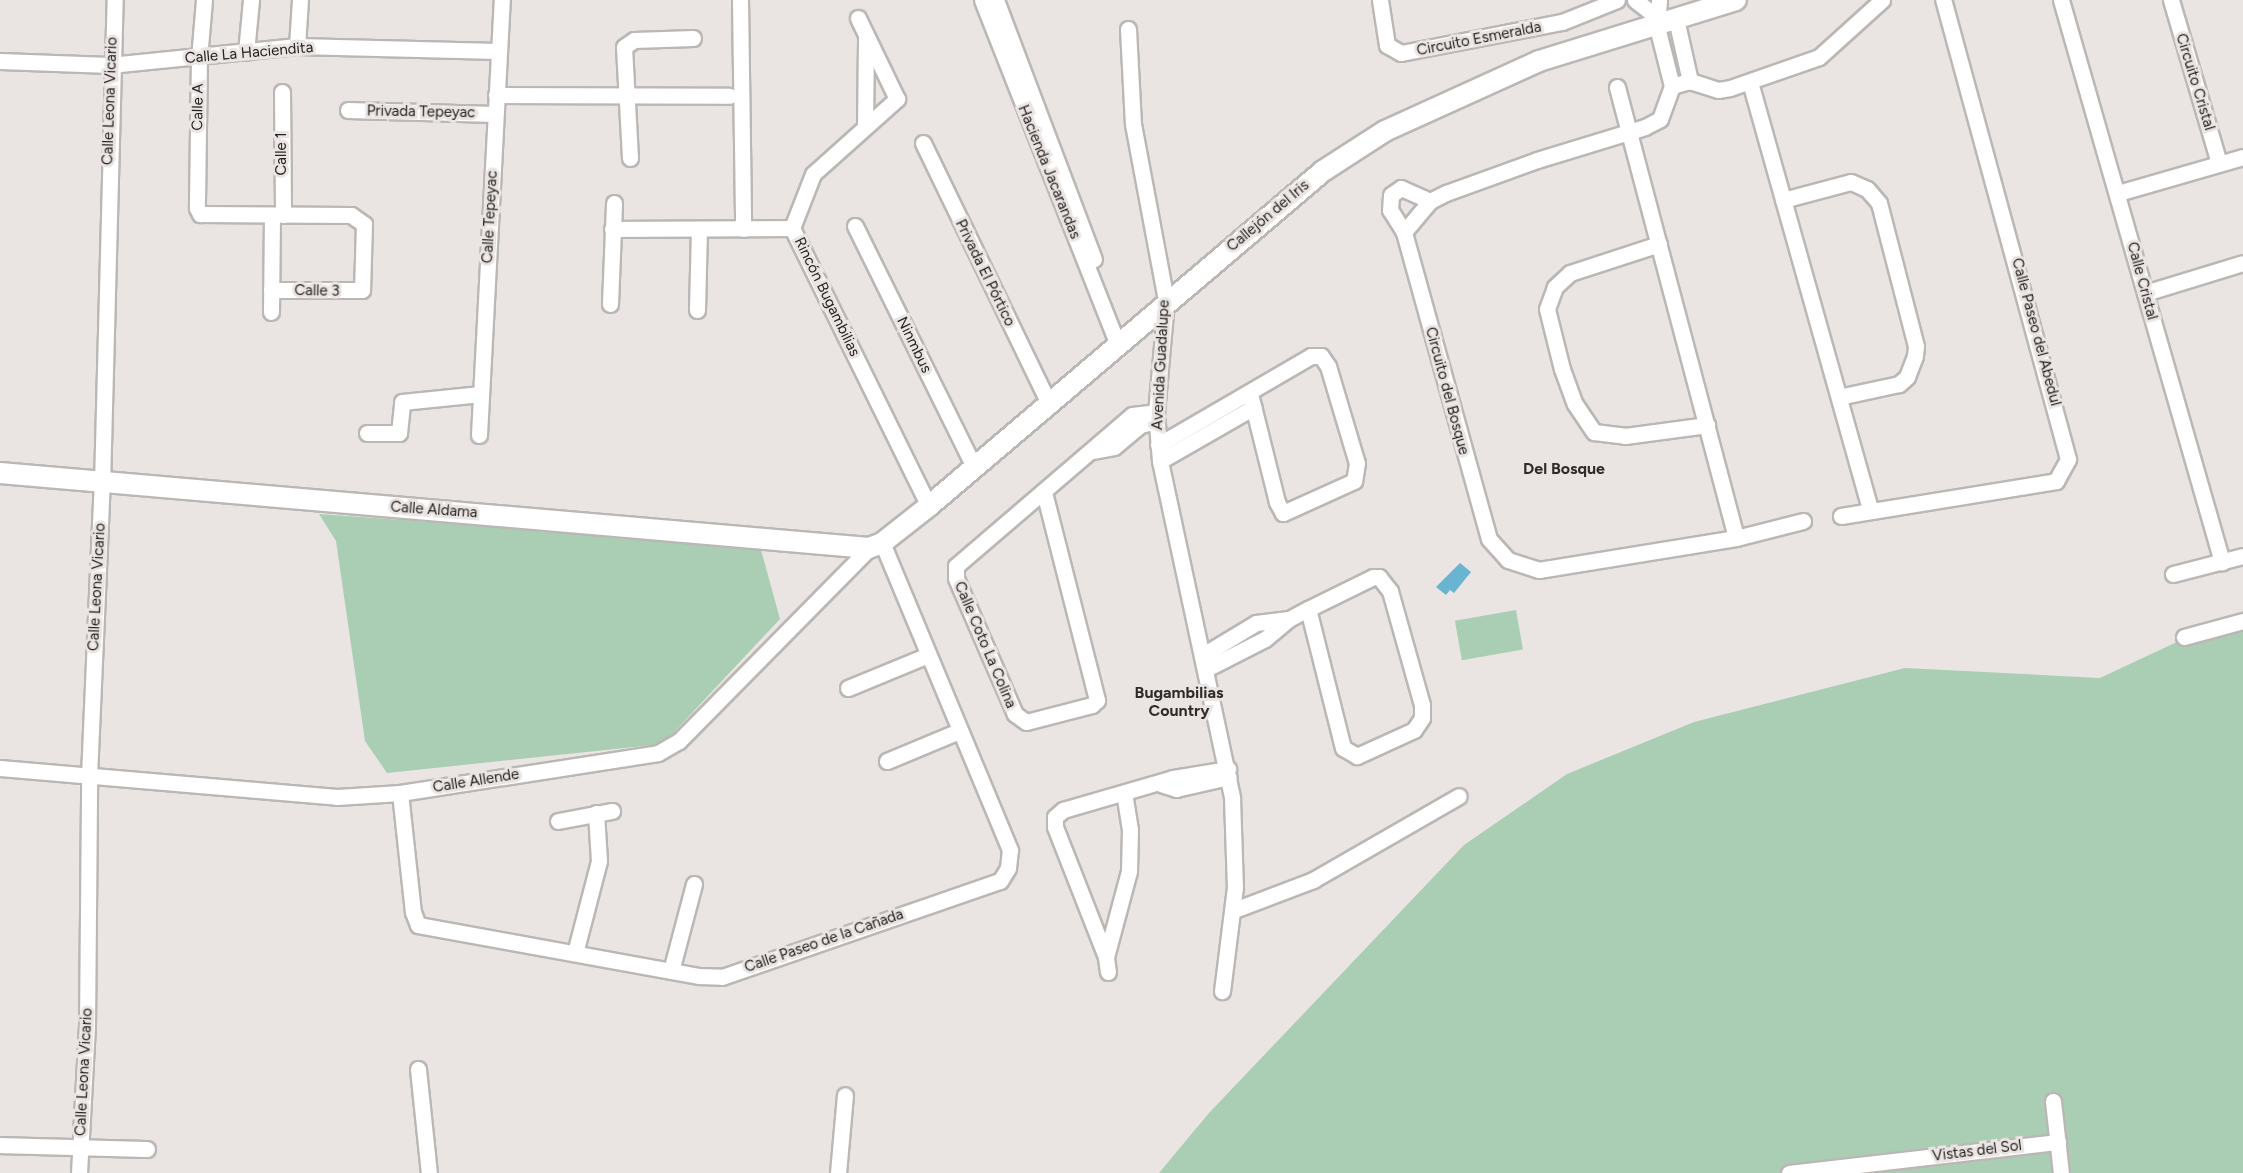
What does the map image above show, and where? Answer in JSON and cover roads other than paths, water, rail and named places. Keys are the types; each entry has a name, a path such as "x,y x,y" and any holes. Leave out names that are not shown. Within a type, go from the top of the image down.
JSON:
{"street":[{"name":"Calle Leona Vicario","path":"79,1173 87,1027 89,776 102,484 110,65 115,0"},
{"name":"Calle A","path":"204,0 199,58 197,208 200,214 278,215"},
{"path":"246,52 251,0"},
{"path":"297,45 300,0"},
{"name":"Calle Tepeyac","path":"479,435 502,0"},
{"path":"740,0 743,229"},
{"name":"Hacienda Jacarandas","path":"981,0 1017,74 1121,340"},
{"name":"Hacienda Jacarandas","path":"996,0 1017,74"},
{"name":"Circuito Esmeralda","path":"1380,0 1387,45 1401,53 1562,22 1617,0"},
{"path":"1635,0 1666,21"},
{"path":"1659,0 1690,81"},
{"name":"Callejón del Iris","path":"875,546 929,506 973,465 1323,171 1386,131 1539,61 1736,0"},
{"path":"1672,86 1690,81 1718,90 1750,82 1819,57 1882,0"},
{"name":"Calle Paseo del Abedul","path":"1840,516 2056,481 2068,459 1943,0"},
{"name":"Calle Cristal","path":"2061,0 2222,562"},
{"name":"Circuito Cristal","path":"2171,0 2220,164"},
{"name":"Rincón Bugambilias","path":"858,18 897,99 865,125 813,174 792,228 929,506"},
{"path":"1404,232 1430,201 1537,160 1630,132 1660,119 1672,86 1666,21"},
{"name":"Avenida Guadalupe","path":"1128,29 1133,124 1166,301 1156,416 1160,460 1228,773 1235,828 1234,910 1222,991"},
{"path":"865,125 866,36"},
{"path":"630,158 626,44 634,40 693,38"},
{"name":"Calle La Haciendita","path":"0,61 110,65 199,58 297,45 498,51"},
{"path":"1750,82 1870,510"},
{"path":"1617,87 1736,538"},
{"name":"Calle 1","path":"278,215 282,92"},
{"path":"496,95 729,96"},
{"name":"Privada Tepeyac","path":"348,110 495,114"},
{"name":"Privada El Pórtico","path":"922,144 1048,402"},
{"path":"2118,193 2243,157"},
{"path":"1783,200 1851,182 1867,189 1879,203 1916,346 1915,356 1908,377 1899,384 1839,397"},
{"name":"Circuito del Bosque","path":"1430,201 1401,188 1391,195 1390,210 1404,232 1489,539 1508,560 1539,570 1736,538 1803,521"},
{"path":"610,304 614,203"},
{"path":"271,312 278,215"},
{"name":"Calle 3","path":"271,290 362,290 365,230 361,220 351,215 278,215"},
{"name":"Ninmbus","path":"855,226 973,465"},
{"path":"612,229 792,228"},
{"path":"698,310 699,229"},
{"path":"1659,244 1570,273 1556,287 1547,309 1562,369 1575,404 1594,432 1625,436 1707,425"},
{"path":"2145,293 2243,263"},
{"path":"1160,460 1252,401 1311,356 1321,356 1328,366 1357,476 1349,484 1283,513 1277,502 1252,401"},
{"path":"367,433 399,433 402,402 481,394"},
{"path":"1158,445 1252,401"},
{"name":"Calle Coto La Colina","path":"1044,492 1097,700 1092,705 1026,722 1015,714 954,570 1044,492 1092,451 1114,447 1140,425 1156,416"},
{"name":"Calle Aldama","path":"0,473 102,484 875,546"},
{"name":"Calle Paseo de la Cañada","path":"400,793 413,912 418,925 671,971 722,976 999,881 1008,868 1010,850 928,655 875,546"},
{"name":"Calle Allende","path":"0,768 337,797 400,793 668,748 875,546"},
{"path":"2173,574 2243,556"},
{"path":"1204,662 1265,639 1289,619 1308,609 1373,577 1385,580 1422,705 1422,718 1414,730 1357,756 1343,748 1308,609"},
{"path":"2184,637 2243,621"},
{"path":"848,688 928,655"},
{"path":"886,762 959,731"},
{"path":"1124,793 1130,830 1129,871 1107,965 1054,820 1063,810 1124,793 1161,784 1200,771 1228,773"},
{"path":"1234,910 1312,880 1459,796"},
{"path":"558,821 612,811"},
{"path":"575,953 599,861 596,813"},
{"path":"671,971 694,884"},
{"path":"418,1069 429,1173"},
{"path":"838,1173 845,1095"},
{"path":"2053,1101 2061,1173"},
{"name":"Vistas del Sol","path":"1789,1173 1911,1166 2058,1142"},
{"path":"0,1145 147,1149"}],"water":[{"path":"1460,563 1471,572 1454,593 1450,590 1446,595 1436,587"}],"district":[{"name":"Del Bosque","path":"1564,469"},
{"name":"Bugambilias Country","path":"1179,702"}]}
